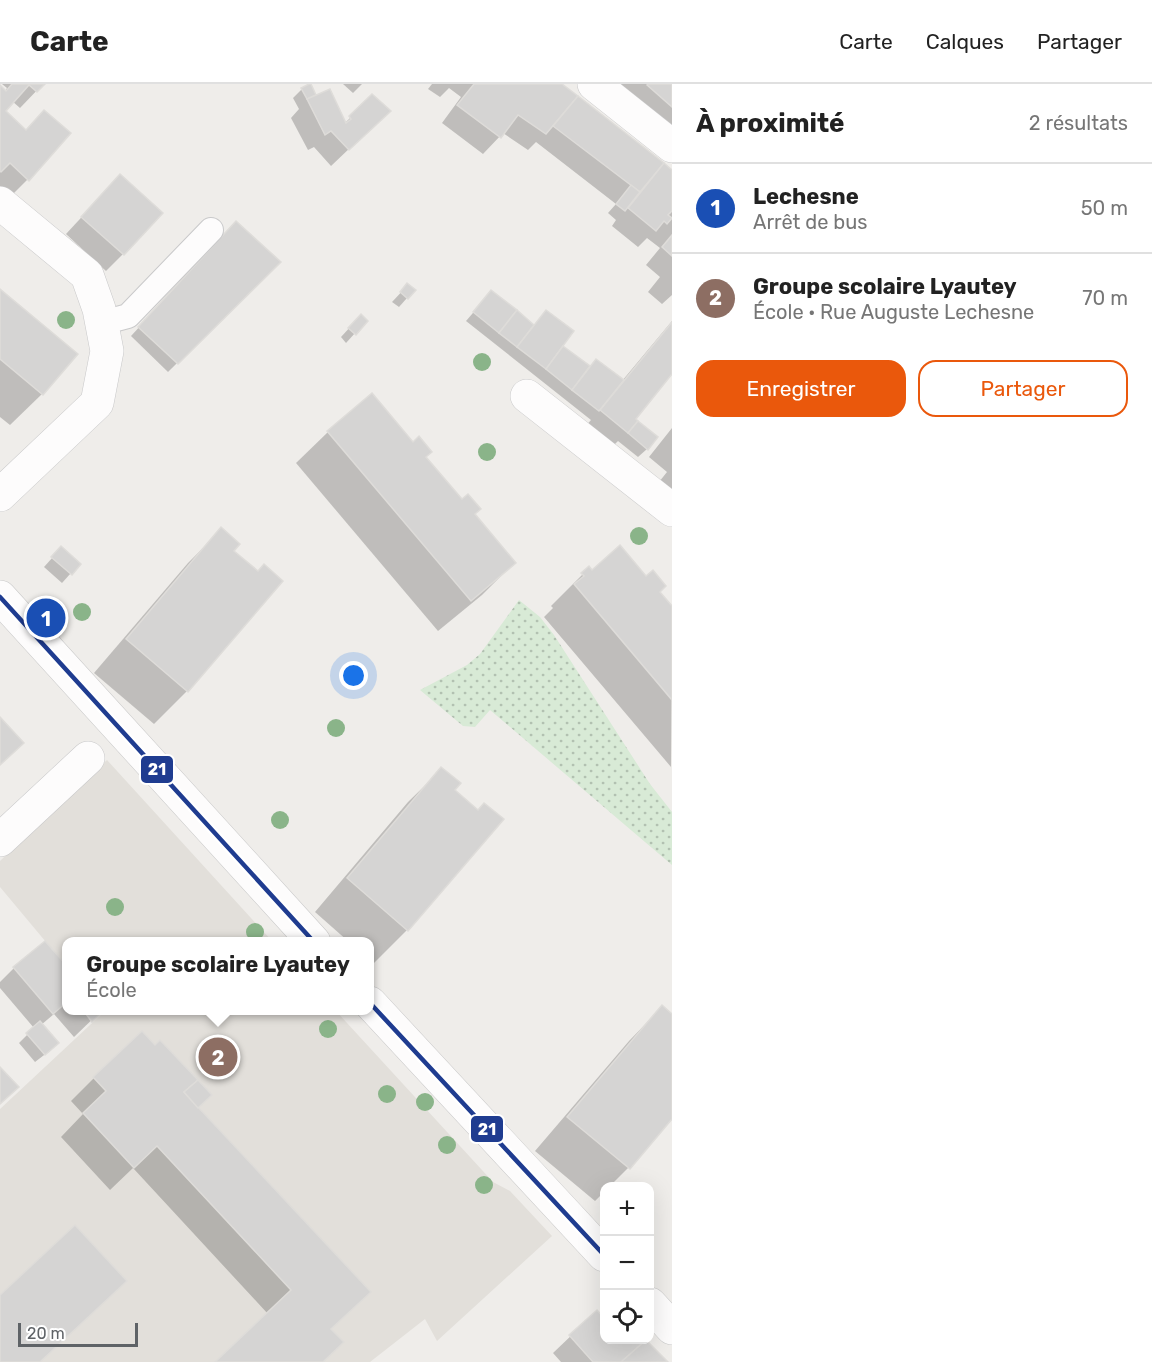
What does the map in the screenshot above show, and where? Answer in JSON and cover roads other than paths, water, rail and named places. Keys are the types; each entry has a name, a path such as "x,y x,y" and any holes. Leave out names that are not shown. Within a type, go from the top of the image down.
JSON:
{"street":[{"path":"594,84 672,146"},
{"path":"0,203 87,275 102,322 107,351 97,404 0,495"},
{"path":"526,396 672,510"},
{"path":"0,597 309,937"},
{"path":"0,840 88,758"},
{"path":"374,1008 600,1251"},
{"path":"654,1308 672,1328"}],"lane":[{"path":"102,322 128,316 212,230"}],"place":[{"name":"Lechesne","path":"46,618"},
{"name":"Groupe scolaire Lyautey","path":"218,1057"}]}
